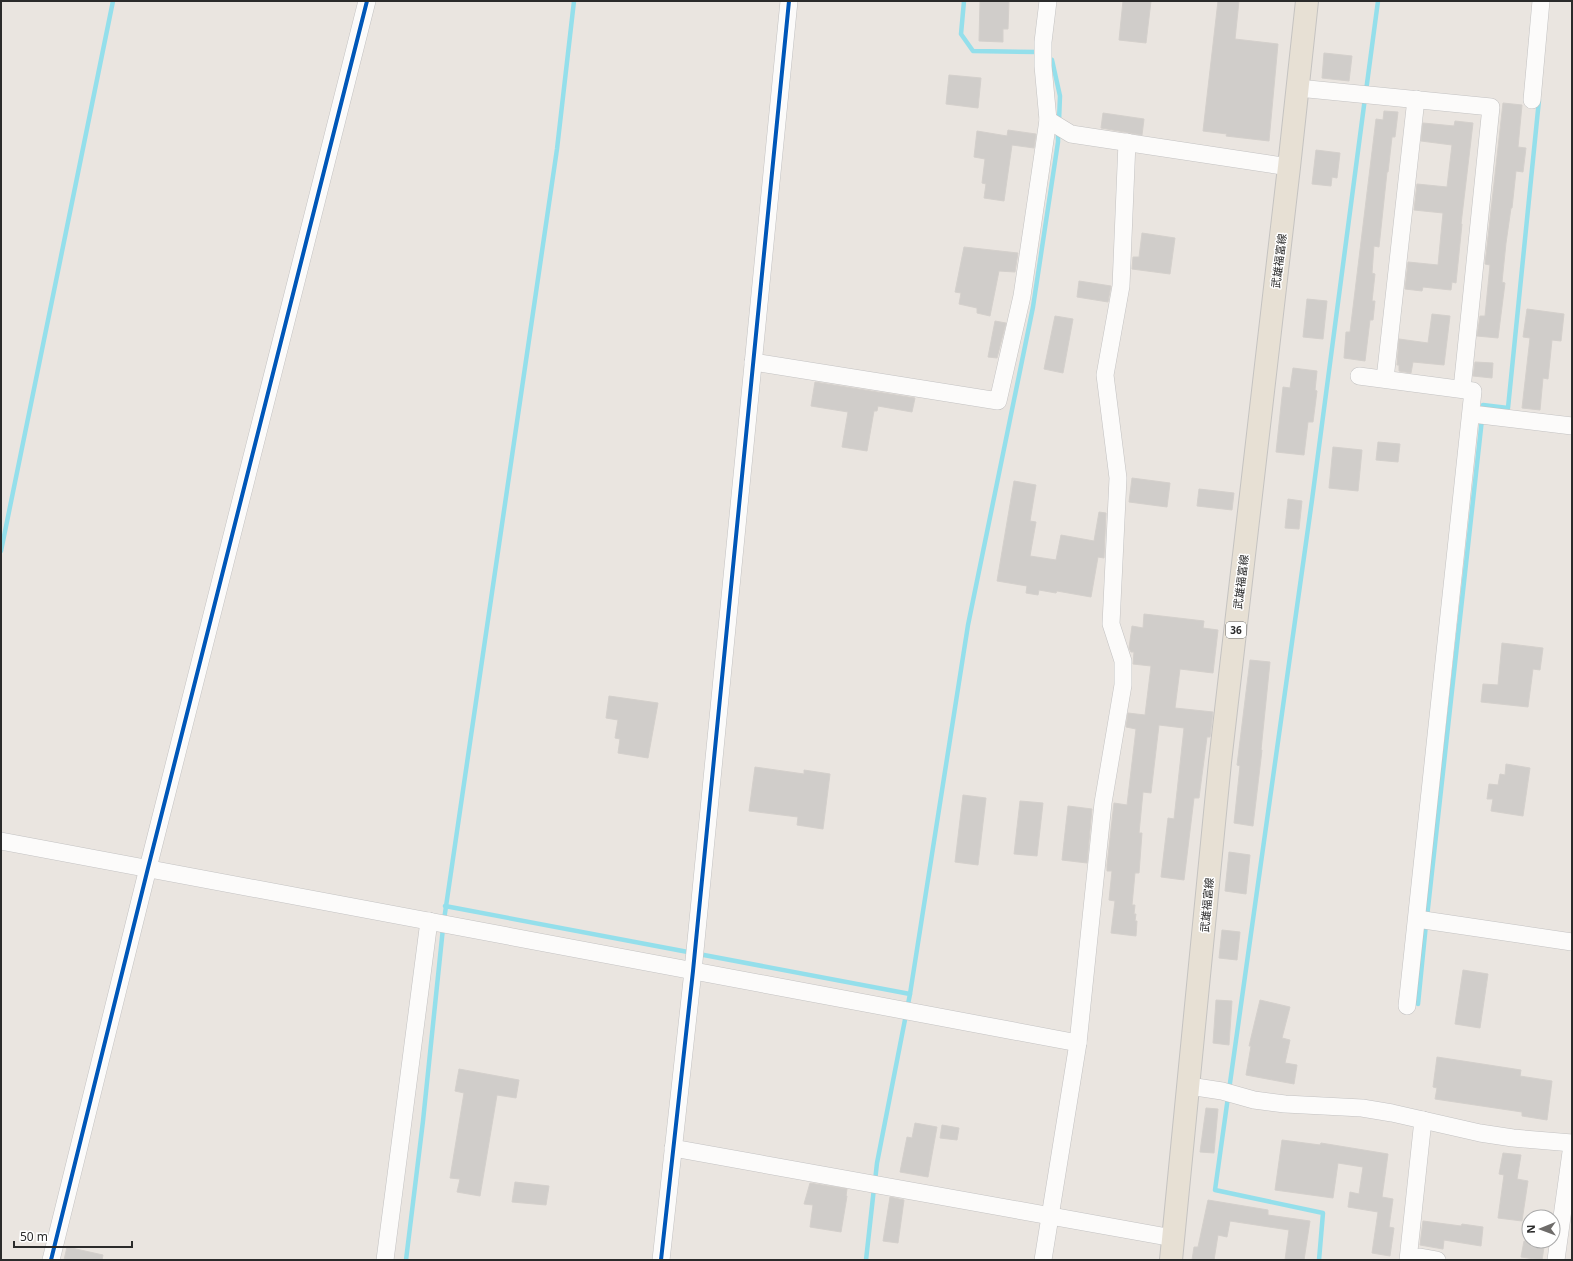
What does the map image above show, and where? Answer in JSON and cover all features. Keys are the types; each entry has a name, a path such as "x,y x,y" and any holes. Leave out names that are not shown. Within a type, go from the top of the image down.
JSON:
{"main road":[{"name":"武雄福富線","path":"1171,1260 1220,762 1307,1"}],"street":[{"path":"50,1260 367,1"},
{"path":"661,1260 694,959 789,1"},
{"path":"753,362 998,401 1022,296 1048,120 1043,66 1043,42 1048,1"},
{"path":"1532,100 1541,1"},
{"path":"1298,88 1491,107 1462,389"},
{"path":"1385,379 1416,99"},
{"path":"1048,120 1071,134 1289,167"},
{"path":"1043,1260 1078,1043 1103,803 1123,685 1123,661 1111,624 1118,478 1105,375 1121,286 1127,142"},
{"path":"1358,376 1473,391 1425,920 1407,1006"},
{"path":"1472,414 1572,426"},
{"path":"1,841 440,923 694,959 894,1009 1078,1043"},
{"path":"1425,920 1572,942"},
{"path":"385,1260 440,923"},
{"path":"1189,1086 1228,1093 1254,1100 1285,1104 1362,1108 1493,1135 1572,1144 1556,1260"},
{"path":"1408,1260 1423,1120"},
{"path":"673,1148 1173,1238"},
{"path":"1413,1260 1420,1257 1437,1260"}],"building":[{"path":"980,1 1009,1 1008,29 1003,29 1003,42 979,41"},
{"path":"1123,1 1151,1 1146,43 1119,40"},
{"path":"1218,1 1239,1 1235,39 1278,44 1269,141 1226,136 1227,134 1203,131"},
{"path":"1324,53 1352,56 1349,81 1322,78"},
{"path":"949,75 981,78 978,108 946,104"},
{"path":"1503,103 1522,105 1518,147 1526,148 1523,172 1516,171 1506,243 1502,282 1505,283 1498,338 1477,336 1480,316 1485,316 1490,265 1485,264"},
{"path":"1384,111 1398,112 1395,137 1392,137 1387,172 1379,247 1374,246 1372,273 1375,274 1372,301 1375,301 1373,320 1370,320 1365,361 1344,358 1346,332 1350,332 1376,119 1383,120"},
{"path":"1103,113 1144,119 1142,135 1101,128"},
{"path":"1455,121 1473,123 1461,224 1456,283 1452,282 1451,290 1423,287 1422,291 1405,289 1408,262 1438,265 1443,213 1414,210 1417,184 1447,187 1452,145 1421,141 1423,123 1454,126"},
{"path":"1008,130 1036,134 1034,148 1012,145 1004,201 984,198 986,184 982,183 985,159 974,157 977,131 1007,136"},
{"path":"1316,150 1340,153 1337,178 1332,177 1331,186 1312,184"},
{"path":"1142,233 1175,238 1170,274 1132,269 1133,257 1139,257"},
{"path":"964,247 1018,253 1015,272 999,271 990,316 977,313 977,308 959,304 961,293 955,292"},
{"path":"1079,281 1111,286 1108,302 1077,297"},
{"path":"1307,299 1327,301 1323,339 1303,337"},
{"path":"1527,309 1564,314 1561,341 1552,340 1548,379 1543,378 1540,410 1522,408 1530,338 1523,337"},
{"path":"1432,314 1450,316 1444,365 1413,362 1411,373 1399,371 1399,365 1397,365 1399,339 1428,343"},
{"path":"1055,316 1073,319 1063,373 1044,369"},
{"path":"995,321 1006,323 997,358 988,357"},
{"path":"1475,362 1493,363 1492,378 1473,376"},
{"path":"1293,368 1317,371 1315,390 1317,391 1313,422 1308,422 1304,455 1276,452 1283,387 1290,388"},
{"path":"815,382 915,398 912,412 878,406 877,411 874,411 867,451 842,447 848,412 811,406"},
{"path":"1378,442 1400,444 1398,462 1376,460"},
{"path":"1333,447 1362,450 1358,491 1329,488"},
{"path":"1132,478 1170,483 1167,507 1129,502"},
{"path":"1014,481 1036,485 1030,521 1036,522 1030,556 1056,560 1061,535 1094,541 1099,512 1106,513 1104,558 1098,557 1091,597 1057,591 1056,593 1039,590 1038,595 1026,593 1027,586 997,581"},
{"path":"1199,489 1234,493 1232,510 1197,506"},
{"path":"1288,499 1302,501 1299,529 1285,528"},
{"path":"1144,614 1204,621 1203,628 1218,630 1213,673 1180,669 1175,708 1213,712 1210,737 1207,737 1199,798 1194,798 1184,880 1161,877 1168,818 1174,819 1184,728 1159,725 1151,793 1143,792 1139,833 1142,833 1139,873 1135,873 1132,905 1135,905 1134,914 1136,914 1135,921 1137,921 1136,936 1111,933 1115,901 1109,900 1112,871 1107,871 1107,865 1114,803 1127,805 1136,729 1126,727 1128,713 1145,715 1151,666 1133,664 1134,652 1131,652 1129,648 1132,626 1143,628"},
{"path":"1502,643 1543,648 1540,670 1533,669 1528,707 1481,702 1483,684 1498,685"},
{"path":"1250,660 1270,662 1253,826 1234,823 1240,766 1237,765"},
{"path":"609,696 658,703 648,758 618,753 620,739 615,738 618,720 606,718"},
{"path":"1506,764 1530,768 1523,816 1491,811 1493,799 1487,799 1489,784 1498,785 1500,774 1505,775"},
{"path":"755,767 804,774 804,770 830,774 823,829 797,825 798,817 749,811"},
{"path":"963,795 986,798 978,865 955,862"},
{"path":"1020,801 1043,803 1037,856 1014,854"},
{"path":"1068,806 1092,809 1087,863 1062,860"},
{"path":"1229,852 1250,855 1246,894 1225,891"},
{"path":"1222,930 1240,932 1237,960 1219,958"},
{"path":"1463,970 1488,974 1480,1028 1455,1024"},
{"path":"1216,1000 1232,1001 1229,1045 1213,1043"},
{"path":"1260,1000 1290,1007 1282,1038 1290,1040 1285,1063 1297,1065 1294,1084 1246,1075 1251,1046 1249,1046"},
{"path":"1437,1057 1521,1070 1520,1076 1552,1081 1547,1120 1522,1116 1522,1112 1435,1099 1437,1088 1433,1087"},
{"path":"459,1069 519,1080 516,1098 497,1095 480,1196 457,1192 460,1179 450,1178 464,1093 455,1091"},
{"path":"1206,1108 1218,1109 1214,1153 1200,1152"},
{"path":"915,1123 937,1127 928,1177 900,1172 907,1137 912,1138"},
{"path":"942,1125 959,1128 957,1140 940,1138"},
{"path":"1282,1140 1320,1145 1321,1143 1388,1154 1382,1197 1393,1199 1389,1227 1394,1228 1390,1256 1372,1253 1378,1212 1348,1207 1350,1192 1359,1194 1363,1167 1338,1163 1333,1198 1275,1190"},
{"path":"1503,1153 1521,1155 1517,1179 1528,1181 1524,1209 1521,1209 1521,1221 1498,1218 1504,1175 1499,1174"},
{"path":"515,1182 549,1186 546,1205 512,1202"},
{"path":"810,1183 847,1189 841,1232 810,1227 813,1205 804,1204"},
{"path":"890,1197 904,1200 898,1243 883,1241"},
{"path":"1208,1200 1268,1210 1268,1215 1310,1221 1304,1260 1285,1260 1289,1230 1230,1221 1227,1237 1218,1235 1214,1260 1192,1260 1194,1247 1198,1247"},
{"path":"1423,1221 1483,1227 1481,1246 1444,1240 1443,1249 1420,1245"},
{"path":"67,1247 103,1255 102,1260 64,1260"},
{"path":"1522,1249 1544,1249 1542,1260 1521,1257"}],"waterway":[{"path":"1,551 113,1"},
{"path":"444,920 557,149 574,1"},
{"path":"964,1 961,34 973,51 1040,53"},
{"path":"1366,91 1378,1"},
{"path":"1047,57 1052,60 1060,96 1059,121"},
{"path":"1229,1090 1312,500 1365,98"},
{"path":"1483,412 1483,405 1508,408 1539,100"},
{"path":"875,1181 877,1163 910,994 968,625 1033,307 1058,142 1058,130"},
{"path":"1427,917 1482,419"},
{"path":"445,906 910,994"},
{"path":"1418,1004 1426,924"},
{"path":"406,1260 423,1121 443,928"},
{"path":"1228,1097 1215,1190 1323,1213 1319,1260"},
{"path":"866,1260 874,1188"}],"cycle path":[{"path":"51,1260 148,868 367,1"},
{"path":"661,1260 693,971 789,1"}]}
